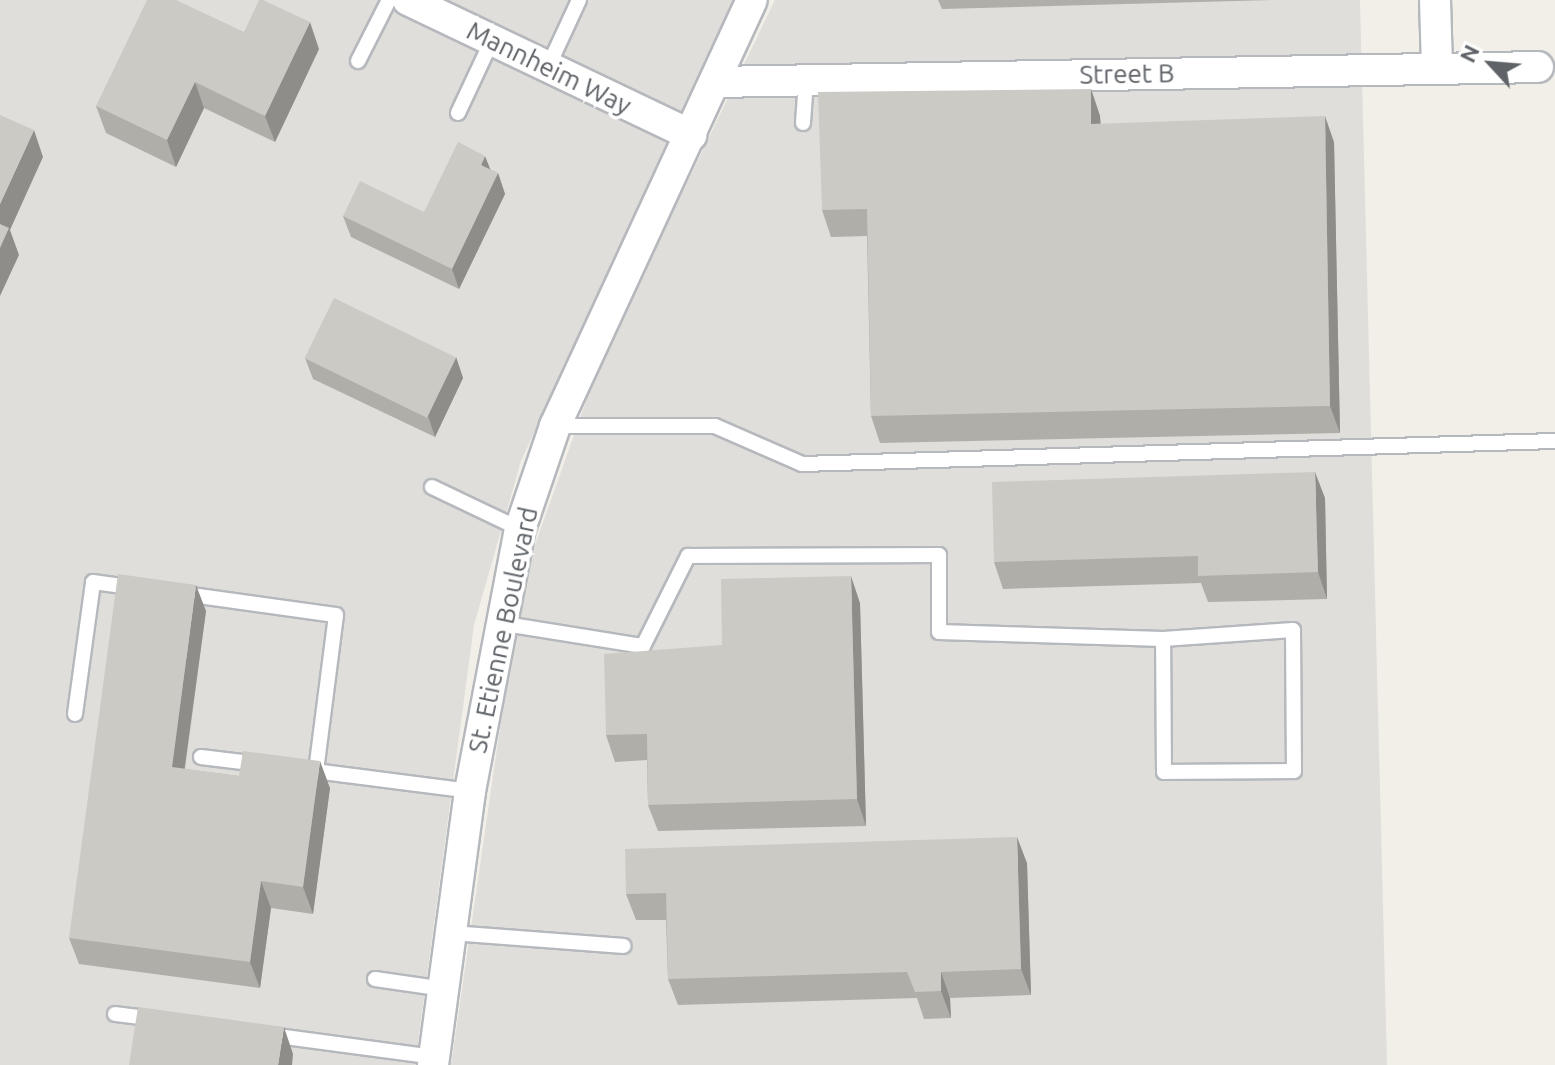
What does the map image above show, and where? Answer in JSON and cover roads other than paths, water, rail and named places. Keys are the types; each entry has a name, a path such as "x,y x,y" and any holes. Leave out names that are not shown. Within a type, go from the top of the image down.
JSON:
{"street":[{"name":"Mannheim Way","path":"408,0 691,135"},
{"name":"St. Etienne Boulevard","path":"433,1061 470,791 499,623 520,529 555,426 752,0"},
{"path":"1435,0 1437,68"},
{"name":"Street B","path":"715,82 1538,67"}],"lane":[{"path":"358,61 389,0"},
{"path":"548,67 579,0"},
{"path":"458,113 492,40"},
{"path":"803,123 806,80"},
{"path":"555,426 715,426 802,464 1555,441"},
{"path":"432,487 520,529"},
{"path":"499,623 643,646 688,556 939,555 939,632 1163,639 1293,630 1294,771 1164,772 1163,639"},
{"path":"75,714 93,582 336,615 316,771"},
{"path":"201,757 470,791"},
{"path":"452,933 624,946"},
{"path":"375,979 444,989"},
{"path":"115,1014 174,1022"},
{"path":"249,1032 433,1061"}]}
